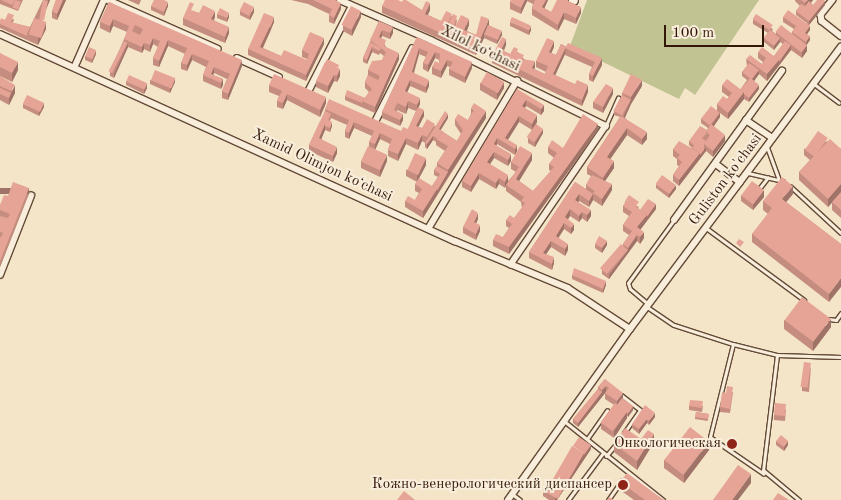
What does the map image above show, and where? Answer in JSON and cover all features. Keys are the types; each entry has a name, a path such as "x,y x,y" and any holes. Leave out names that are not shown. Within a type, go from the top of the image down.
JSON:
{"street":[{"path":"75,66 104,0"},
{"path":"108,0 222,51"},
{"name":"Xilol koʻchasi","path":"340,0 353,3 517,81 606,126"},
{"path":"833,0 821,15 822,22 841,36"},
{"path":"309,90 353,3"},
{"name":"Xamid Olimjon koʻchasi","path":"0,34 75,66 428,229 568,288 630,329"},
{"path":"376,120 419,35"},
{"name":"Guliston ko'chasi","path":"508,500 630,329 841,47"},
{"path":"230,55 283,79"},
{"path":"674,220 782,71"},
{"path":"428,229 517,81"},
{"path":"300,87 317,94"},
{"path":"367,117 383,124"},
{"path":"746,120 773,138"},
{"path":"512,265 606,126"},
{"path":"716,164 740,182"},
{"path":"0,275 31,196"}],"lane":[{"path":"814,83 839,103"},
{"path":"606,126 618,98"},
{"path":"767,146 778,178"},
{"path":"747,173 778,178 798,191 841,233"},
{"path":"758,190 768,176"},
{"path":"674,220 628,283 630,289 647,306 674,325 733,344 777,355 841,357"},
{"path":"706,228 808,304"},
{"path":"824,316 832,321 841,312"},
{"path":"733,344 710,437 798,500"},
{"path":"764,474 777,355"},
{"path":"598,376 605,382"},
{"path":"619,393 640,410 623,434"},
{"path":"586,439 607,410"},
{"path":"564,420 606,456 663,500"},
{"path":"606,456 617,442"},
{"path":"568,500 603,453"},
{"path":"608,500 628,472"},
{"path":"512,494 520,500"}],"green space":[{"path":"587,0 759,0 695,95 685,88 679,99 570,46"}],"building":[{"path":"1,0 15,0 12,5"},
{"path":"15,0 21,2 18,9 13,8"},
{"path":"43,0 48,1 44,21 39,20"},
{"path":"56,0 63,0 57,14 52,11"},
{"path":"154,0 168,2 164,12 151,6"},
{"path":"313,0 335,0 341,3 334,18 329,15 332,9"},
{"path":"385,0 398,0 402,2 406,0 422,10 426,1 430,3 425,14 441,21 446,11 452,14 443,34 382,6"},
{"path":"511,0 525,0 521,8 510,2"},
{"path":"535,0 546,0 542,7 551,12 557,0 566,0 581,7 576,18 564,12 558,25 532,8"},
{"path":"817,0 825,1 809,21 796,11 801,4 805,6 809,1 813,5"},
{"path":"109,2 242,60 228,94 222,91 230,74 214,67 211,74 223,79 221,83 203,75 209,61 192,54 187,65 181,63 187,48 168,40 159,61 153,58 160,41 153,38 150,45 144,43 142,47 124,39 129,26 113,19 110,26 100,22","holes":["135,25 143,29 140,35 132,31"]},
{"path":"190,2 194,4 191,10 199,13 203,5 215,11 211,19 229,27 225,37 183,18"},
{"path":"244,2 254,7 249,16 239,11"},
{"path":"351,6 361,11 351,30 341,25"},
{"path":"220,8 229,13 227,18 217,14"},
{"path":"788,10 810,26 805,33 810,36 806,42 792,32 796,26 783,17"},
{"path":"8,13 14,15 11,22 30,27 27,36 0,24 1,18 5,20"},
{"path":"264,13 274,17 270,28 270,26 260,22"},
{"path":"453,14 457,16 450,40 443,36"},
{"path":"756,14 773,25 770,30 753,19"},
{"path":"461,15 469,19 464,30 476,35 481,16 489,19 476,49 450,37"},
{"path":"512,17 531,26 529,30 510,22"},
{"path":"34,18 46,22 41,38 29,34"},
{"path":"379,21 393,27 390,33 382,30 379,37 386,40 384,46 399,53 375,107 362,101 372,89 365,82 368,75 378,80 380,76 368,70 372,61 382,60 386,52 370,40"},
{"path":"260,22 270,26 260,47 281,56 284,50 307,60 309,54 302,50 310,32 324,38 306,75 248,49"},
{"path":"488,25 502,31 498,40 484,34"},
{"path":"781,25 807,45 801,52 775,32"},
{"path":"770,30 780,38 774,46 764,38"},
{"path":"417,37 472,62 465,77 449,69 453,62 447,60 441,71 432,67 435,61 439,63 440,54 435,52 428,65 423,63 428,52 419,48 412,72 429,80 426,87 410,80 405,91 420,98 417,105 408,101 406,107 397,103 394,110 403,114 400,120 382,112"},
{"path":"502,37 506,39 501,50 510,54 514,47 518,49 517,52 524,55 522,59 535,61 532,68 545,74 548,66 536,61 547,38 554,41 549,52 556,55 561,44 566,47 553,74 575,84 577,80 588,85 582,100 492,56"},
{"path":"124,41 128,43 112,73 109,71"},
{"path":"785,41 791,45 779,62 774,56"},
{"path":"370,42 381,48 379,51 372,47 367,60 363,58"},
{"path":"568,43 602,58 593,76 589,74 595,62 565,48"},
{"path":"89,47 96,50 92,59 85,56"},
{"path":"762,47 779,60 767,74 746,59 750,55 762,64 766,58 758,52"},
{"path":"0,53 18,62 12,73 0,67"},
{"path":"327,59 339,65 338,68 325,63"},
{"path":"325,62 340,69 337,76 334,75 328,86 316,81"},
{"path":"749,63 759,70 752,79 759,85 749,98 740,90 750,78 742,72"},
{"path":"155,70 175,78 171,88 151,80"},
{"path":"487,72 504,82 498,93 480,83"},
{"path":"274,74 326,97 320,110 287,94 283,103 277,101 282,91 269,85"},
{"path":"631,74 642,80 631,97 622,93"},
{"path":"129,75 147,83 144,90 126,81"},
{"path":"0,76 15,85 11,91 0,86"},
{"path":"727,79 744,92 728,113 717,104 723,96 727,99 732,93 722,85"},
{"path":"606,84 613,88 603,107 593,102"},
{"path":"0,88 11,93 9,98 0,94"},
{"path":"517,89 544,105 541,109 526,100 522,106 537,115 532,124 519,116 505,138 517,145 515,149 497,138 494,144 511,154 508,160 494,152 487,162 508,175 505,182 499,178 496,183 479,173 471,186 462,181"},
{"path":"347,90 365,98 362,103 345,96"},
{"path":"27,95 44,103 40,112 23,104"},
{"path":"622,95 631,100 622,116 613,111"},
{"path":"329,99 401,131 403,127 408,129 418,107 424,110 416,126 422,128 427,119 435,124 427,137 422,135 418,143 406,138 398,154 388,150 392,139 380,133 375,144 369,142 374,131 354,122 349,133 345,131 349,120 325,109"},
{"path":"474,103 486,111 448,170 437,163 448,146 436,139 443,132 457,141 463,130 455,119 458,114 468,120 474,110 471,108"},
{"path":"711,106 720,113 710,125 701,119"},
{"path":"325,111 331,114 328,120 332,122 330,128 320,122"},
{"path":"445,111 448,114 439,129 444,132 437,138 433,136 427,144 425,143"},
{"path":"583,114 598,124 509,247 493,240 496,234 503,237 512,224 506,220 510,215 514,218 525,203 521,201 524,197 506,185 519,167 511,162 520,146 532,153 516,179 533,191 554,167 549,164 557,153 548,147 552,140 563,148"},
{"path":"621,116 647,132 642,139 627,128 607,157 614,161 603,178 587,167"},
{"path":"320,121 325,124 319,138 337,147 333,156 309,145"},
{"path":"536,124 543,129 534,142 527,137"},
{"path":"711,124 725,135 713,151 704,144 710,135 706,132"},
{"path":"700,126 707,130 702,138 706,141 704,150 700,155 700,153 692,148 694,145 689,141"},
{"path":"818,131 828,138 815,157 805,150"},
{"path":"830,139 841,149 841,184 828,199 799,172"},
{"path":"679,141 700,153 679,180 673,175 682,162 677,158 680,155 673,149"},
{"path":"368,146 387,155 380,170 361,161"},
{"path":"415,153 426,158 418,175 407,170"},
{"path":"437,166 448,172 437,191 432,186 440,174 434,170"},
{"path":"592,175 612,184 602,199 586,185"},
{"path":"662,175 676,185 669,194 656,184"},
{"path":"782,177 793,186 782,199 841,244 841,278 829,294 752,234 772,208 763,201"},
{"path":"419,178 437,189 423,211 405,201 408,196 415,200 422,189 415,184"},
{"path":"752,181 764,190 753,204 741,195"},
{"path":"13,182 29,188 0,261 0,237 3,233 0,232 0,216 8,218 10,214 0,210 0,205 4,195 8,196"},
{"path":"575,182 593,194 589,201 579,194 575,200 591,210 587,215 582,212 579,216 570,209 565,217 574,224 571,228 564,223 556,236 568,244 565,249 551,241 543,253 554,257 552,264 529,252"},
{"path":"841,192 841,210 832,202"},
{"path":"629,195 639,202 635,207 627,200 625,201"},
{"path":"648,199 656,204 647,217 640,210"},
{"path":"627,200 647,215 637,227 644,232 640,237 637,235 628,248 623,244 632,231 623,225 632,212 623,206"},
{"path":"472,209 478,213 474,222 480,225 476,234 463,227"},
{"path":"599,236 607,241 602,248 595,244"},
{"path":"739,239 744,242 740,247 736,243"},
{"path":"621,244 628,250 607,274 600,268"},
{"path":"574,268 606,281 603,289 572,275"},
{"path":"802,297 831,319 813,342 785,320"},
{"path":"804,362 811,363 807,388 801,387"},
{"path":"605,379 623,393 617,401 605,393 609,388 606,386 602,390 598,387"},
{"path":"727,386 733,387 730,409 720,407 722,392 726,393"},
{"path":"598,389 602,392 578,423 573,419"},
{"path":"622,398 633,406 628,414 617,405"},
{"path":"690,400 703,401 702,408 689,406"},
{"path":"615,403 627,412 613,431 601,422"},
{"path":"775,403 786,404 785,416 774,415"},
{"path":"645,405 655,413 639,429 632,424"},
{"path":"696,412 709,414 708,419 695,417"},
{"path":"690,427 709,442 683,475 664,460"},
{"path":"625,428 641,439 648,430 654,434 637,461 614,444"},
{"path":"781,435 788,441 784,447 776,441"},
{"path":"579,437 591,445 584,455 584,453 573,446"},
{"path":"572,446 584,453 558,499 546,492"},
{"path":"738,465 751,474 732,500 713,500"},
{"path":"627,473 664,500 645,500 620,482"},
{"path":"404,491 415,500 397,500"},
{"path":"778,493 789,500 773,500"}],"place":[{"name":"Онкологическая","path":"732,444"},
{"name":"Кожно-венерологический диспансер","path":"623,485"}]}
